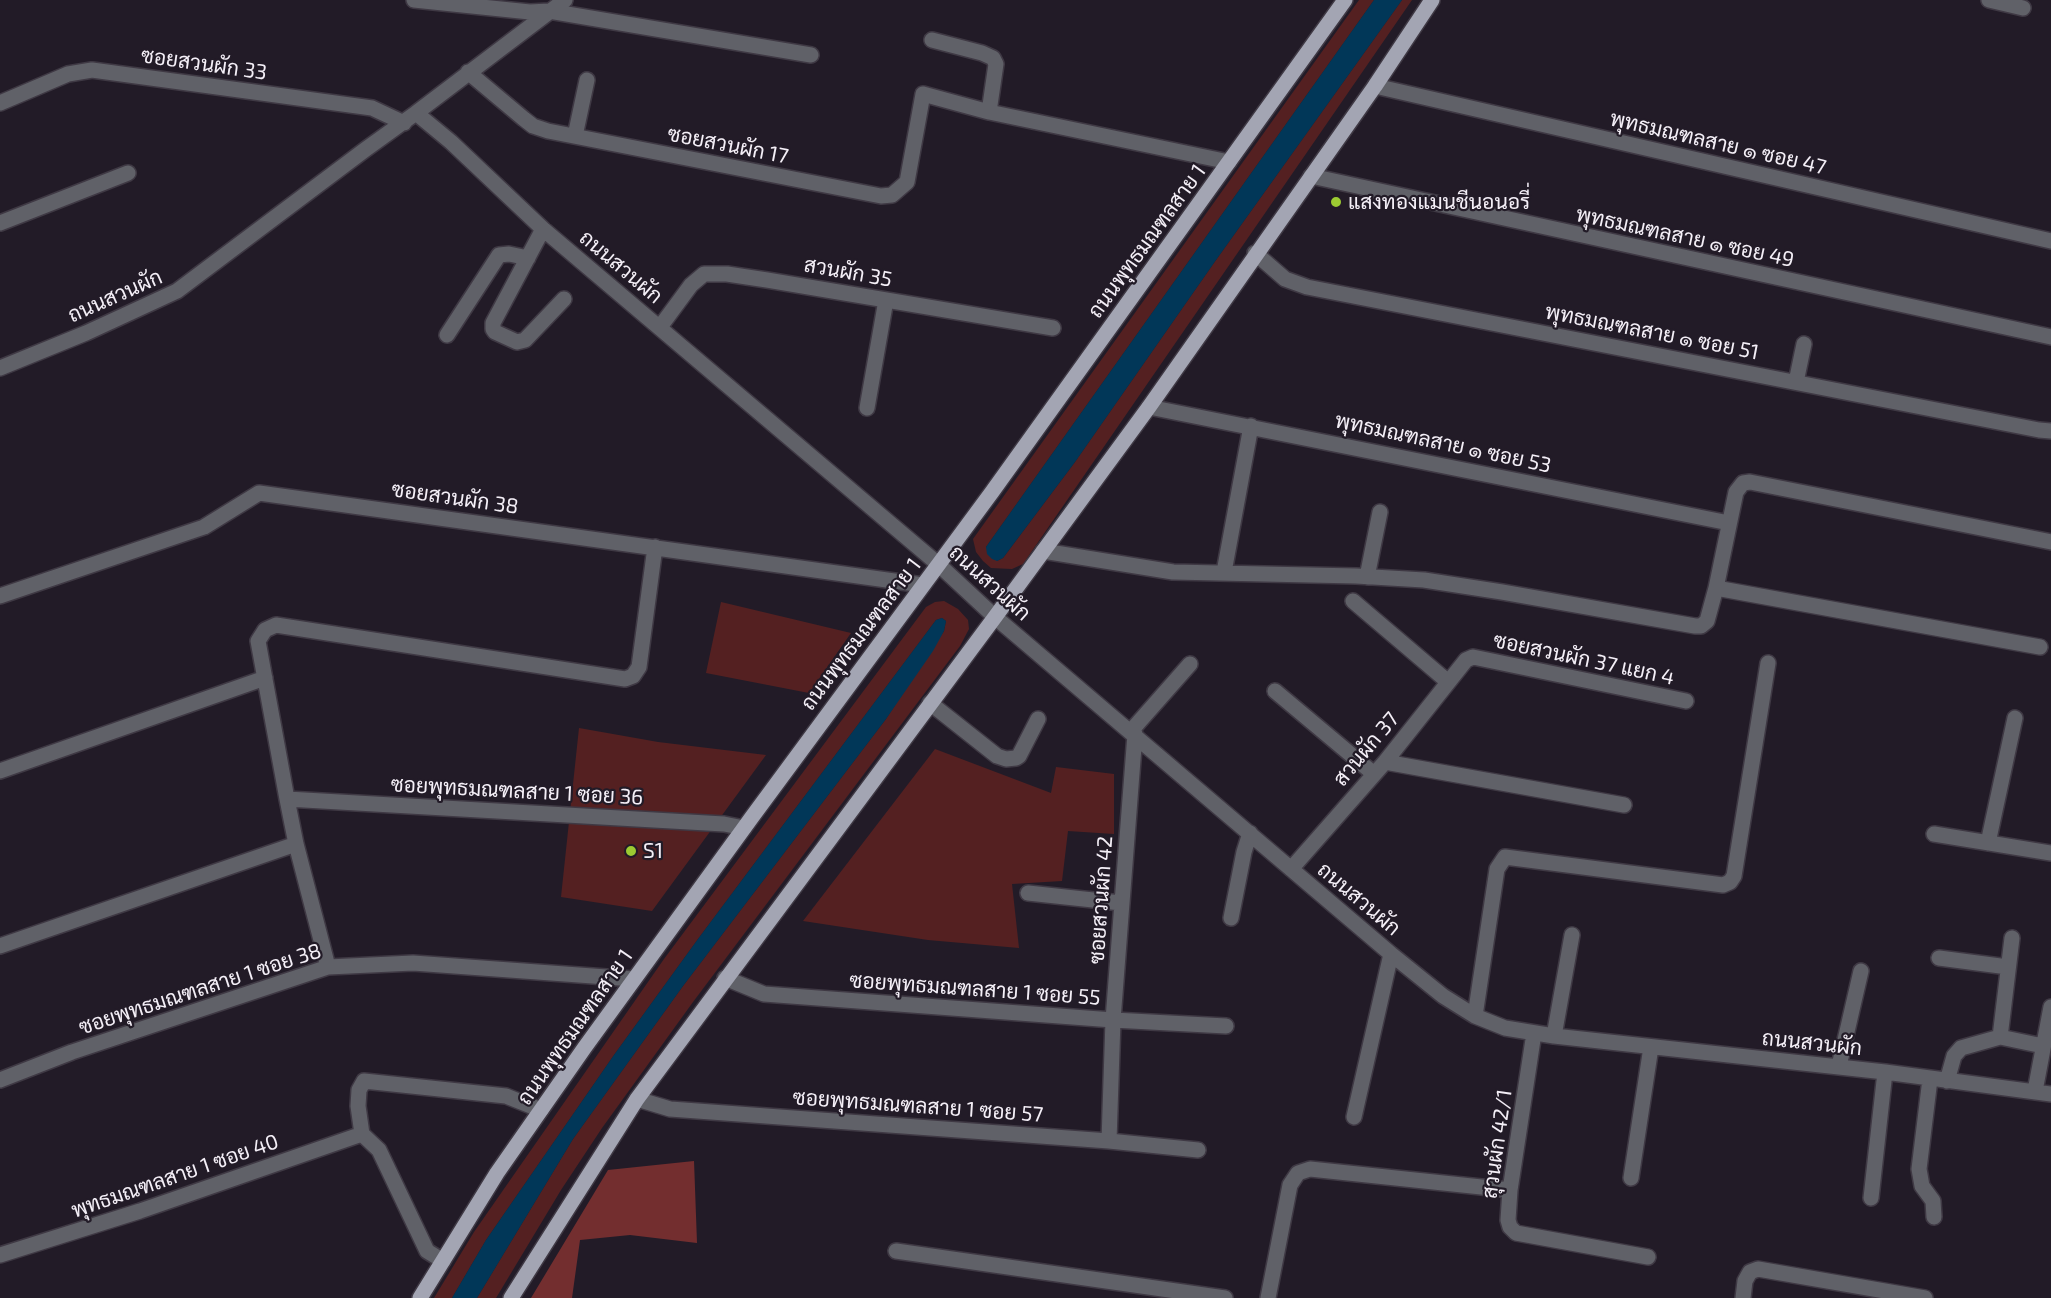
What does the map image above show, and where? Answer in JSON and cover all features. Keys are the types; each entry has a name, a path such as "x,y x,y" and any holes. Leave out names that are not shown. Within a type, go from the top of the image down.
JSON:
{"main road":[{"name":"ถนนพุทธมณฑลสาย 1","path":"420,1298 497,1173 634,979 923,585 1345,0"},
{"path":"511,1298 637,1099 930,703 990,613 1043,551 1149,406 1375,86 1432,0"}],"street":[{"path":"414,0 530,12 549,11 811,55"},
{"path":"410,118 565,0"},
{"path":"1989,0 2023,8"},
{"path":"932,40 993,58 996,64 989,112 1229,162"},
{"name":"ซอยสวนผัก 33","path":"0,103 69,74 92,70 372,108 410,118"},
{"name":"ซอยสวนผัก 17","path":"468,72 533,126 548,131 881,196 891,195 908,182 923,94 989,112"},
{"path":"575,136 587,80"},
{"name":"พุทธมณฑลสาย ๑ ซอย 47","path":"1375,86 2051,240"},
{"name":"ถนนสวนผัก","path":"0,368 86,333 177,291 410,118 451,142 543,229 938,564 990,613 1391,954 1443,996 1475,1016 1505,1028 1554,1036 1839,1066 2051,1094"},
{"path":"0,222 128,173"},
{"name":"พุทธมณฑลสาย ๑ ซอย 49","path":"1311,176 2051,337"},
{"path":"543,229 493,323 493,329 495,333 517,342 525,340 564,299"},
{"name":"พุทธมณฑลสาย ๑ ซอย 51","path":"1255,253 1285,279 1307,287 2051,431"},
{"path":"447,335 499,255 509,254 528,258"},
{"name":"สวนผัก 35","path":"660,327 692,285 704,274 727,274 1053,328"},
{"path":"867,408 886,300"},
{"path":"1796,382 1804,344"},
{"name":"พุทธมณฑลสาย ๑ ซอย 53","path":"1149,406 1729,523"},
{"path":"1224,572 1251,426"},
{"path":"1043,551 1173,572 1425,580 1701,626 1707,621 1736,492 1743,483 1750,482 2051,542"},
{"name":"ซอยสวนผัก 38","path":"0,596 204,527 259,493 923,585"},
{"path":"1367,577 1380,512"},
{"path":"328,968 296,844 287,799 258,641 265,630 276,625 625,679 633,676 639,668 655,547"},
{"path":"1716,588 2040,647"},
{"path":"1353,601 1447,681"},
{"name":"สวนผัก 37","path":"1291,868 1385,762 1447,681 1466,660 1473,657"},
{"name":"ซอยสวนผัก 37 แยก 4","path":"1473,657 1686,701"},
{"path":"1475,1016 1497,869 1505,857 1723,885 1730,882 1734,876 1768,663"},
{"path":"1133,733 1190,664"},
{"path":"0,771 265,678"},
{"path":"1275,691 1374,774"},
{"path":"930,703 998,756 1006,759 1019,756 1038,719"},
{"path":"1988,843 2015,718"},
{"name":"ซอยสวนผัก 42","path":"1109,1141 1113,1020 1133,733"},
{"path":"1385,762 1624,805"},
{"name":"ซอยพุทธมณฑลสาย 1 ซอย 36","path":"287,799 712,824 744,828"},
{"path":"1231,918 1250,833"},
{"path":"1934,834 2051,853"},
{"path":"0,946 296,844"},
{"path":"1028,893 1121,903"},
{"path":"1554,1036 1572,935"},
{"path":"2000,1037 2012,938"},
{"path":"1354,1117 1391,954"},
{"path":"1939,958 2008,967"},
{"name":"ซอยพุทธมณฑลสาย 1 ซอย 38","path":"0,1080 72,1052 328,968 413,963 634,979"},
{"path":"1839,1066 1861,970"},
{"name":"ซอยพุทธมณฑลสาย 1 ซอย 55","path":"725,978 764,994 1113,1020 1226,1026"},
{"path":"2035,1091 2051,1007"},
{"name":"สุวนผัก 42/1","path":"1534,1033 1510,1190 1508,1220 1510,1227 1516,1233 1648,1257"},
{"path":"1947,1081 1954,1056 1961,1048 2000,1037 2043,1046"},
{"path":"1631,1178 1651,1047"},
{"path":"1871,1198 1885,1072"},
{"path":"1930,1079 1919,1169 1922,1186 1933,1202 1934,1217"},
{"path":"443,1261 427,1251 379,1150 362,1134 358,1106 359,1090 364,1081 506,1096 541,1110"},
{"name":"ซอยพุทธมณฑลสาย 1 ซอย 57","path":"637,1099 670,1109 1109,1141 1198,1150"},
{"name":"พุทธมณฑลสาย 1 ซอย 40","path":"0,1255 140,1211 362,1134"},
{"path":"1268,1298 1290,1185 1298,1173 1310,1169 1510,1190"},
{"path":"896,1251 1225,1298"},
{"path":"1743,1298 1745,1281 1750,1272 1758,1269 1925,1298"}],"shaded area":[{"path":"1359,0 1374,0 986,547 997,561 1003,558 1075,462 1402,0 1412,0 1023,564 1012,569 991,568 976,552 973,539"},
{"path":"944,601 958,609 968,620 969,629 960,646 693,1002 602,1128 561,1190 496,1298 477,1298 573,1139 683,986 886,719 944,631 946,621 942,618 936,620 614,1055 486,1240 452,1298 434,1298 474,1232 664,959 926,607 935,602"},
{"path":"721,602 851,633 809,693 706,673"},
{"name":"S1","path":"579,728 658,742 766,755 652,911 561,897"},
{"path":"935,749 1051,793 1056,767 1114,774 1114,834 1068,831 1062,881 1012,884 1019,948 928,940 803,921"},
{"path":"694,1161 697,1243 630,1235 580,1240 572,1298 531,1298 608,1170"}],"water":[{"path":"1374,0 1402,0 1075,462 1003,558 997,561 992,559 987,554 986,547"},
{"path":"942,618 946,621 944,631 933,651 886,719 683,986 573,1139 477,1298 452,1298 486,1240 614,1055 936,620"}],"place":[{"name":"แสงทองแมนชีนอนอรี่","path":"1336,202"},
{"name":"S1","path":"631,851"}]}
